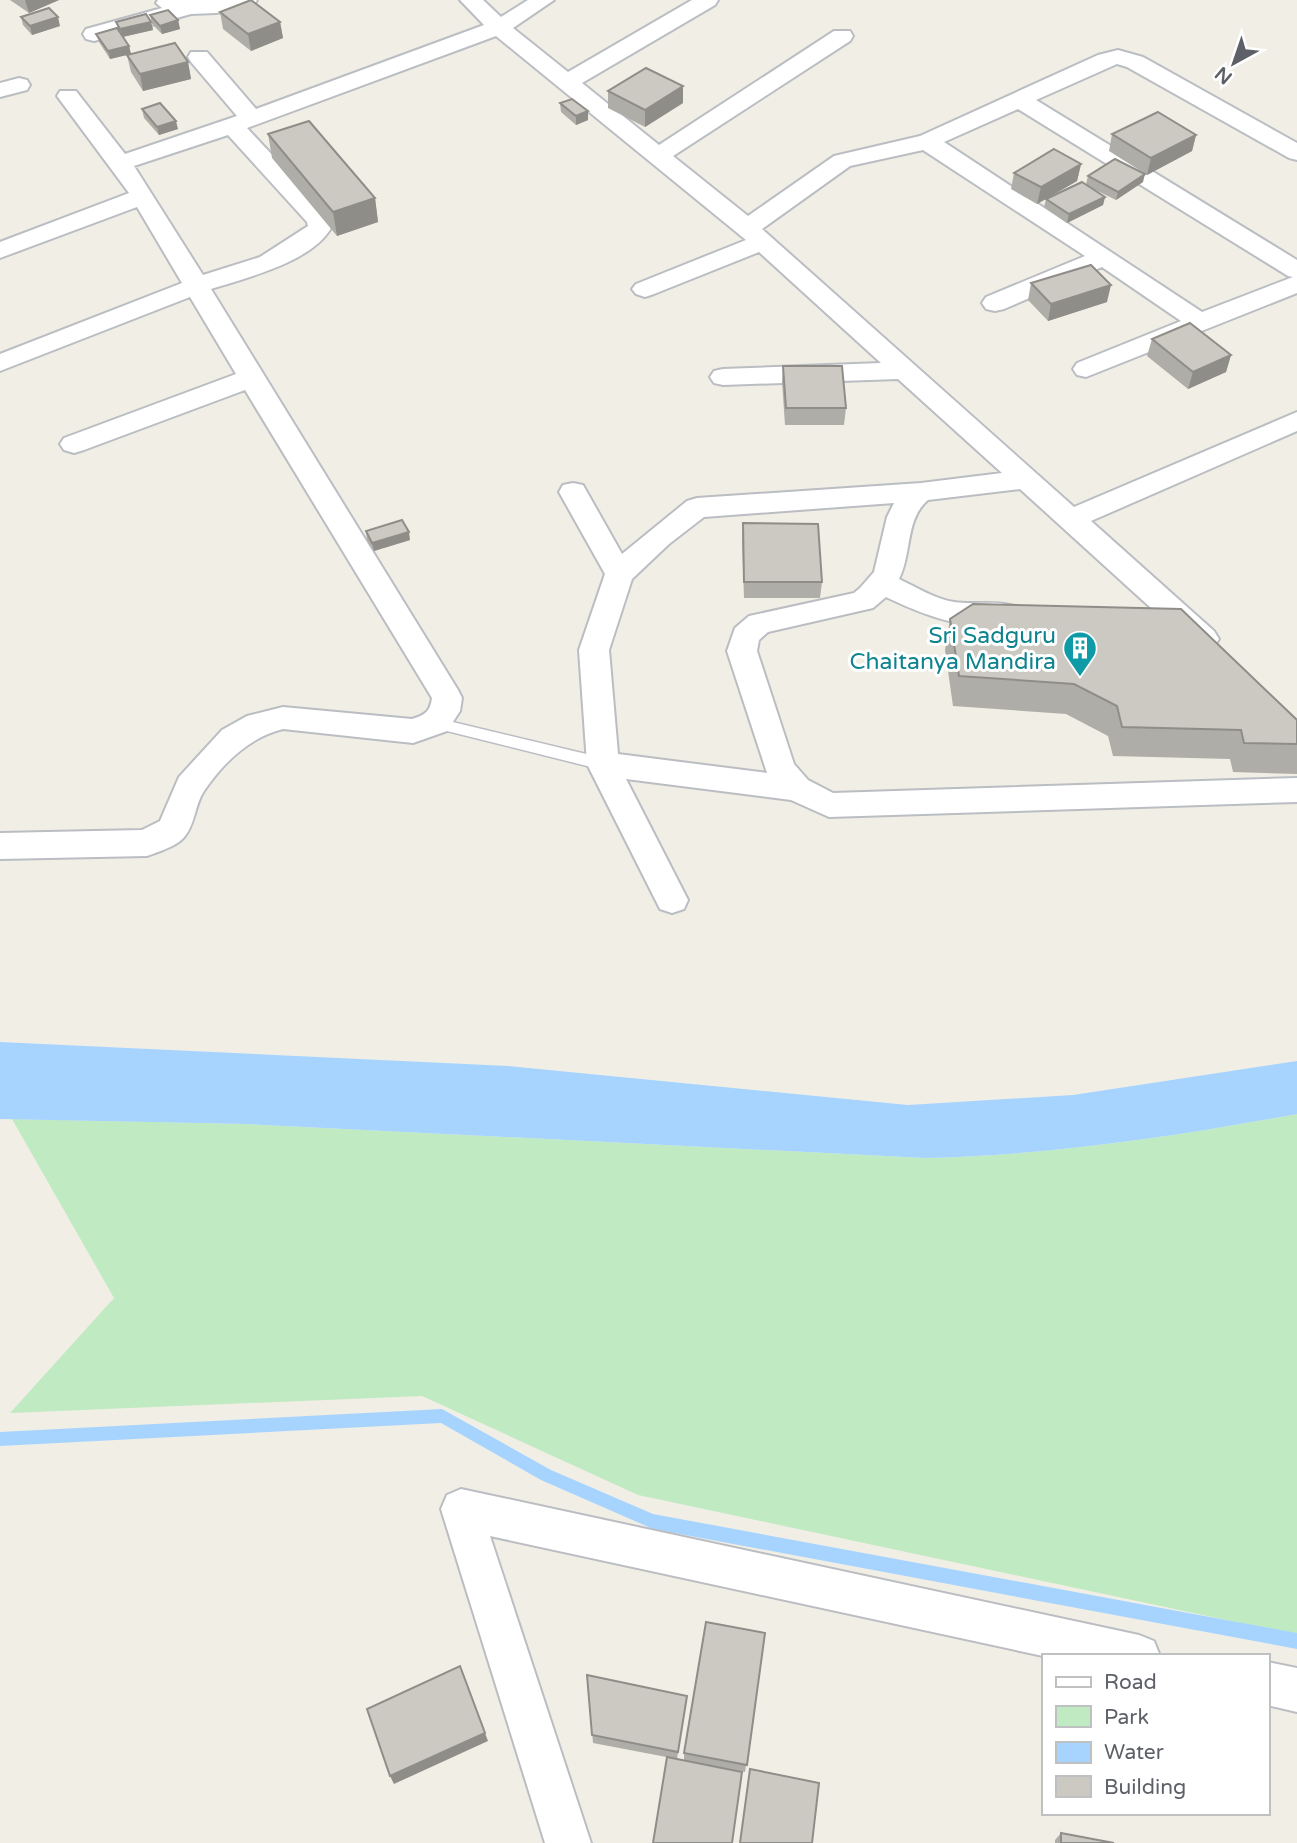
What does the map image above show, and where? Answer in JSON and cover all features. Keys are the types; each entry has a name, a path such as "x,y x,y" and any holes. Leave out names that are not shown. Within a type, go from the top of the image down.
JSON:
{"street":[{"path":"156,0 187,8"},
{"path":"94,34 187,8 220,7 246,0"},
{"path":"471,0 499,27 754,235 1226,658"},
{"path":"120,163 241,122 499,27 543,0"},
{"path":"567,82 706,0"},
{"path":"658,156 842,36"},
{"path":"0,363 196,286 270,262 316,234 320,226 319,220 241,122 199,57"},
{"path":"645,289 754,235 842,161 885,149 926,142 1118,57 1135,62 1297,153"},
{"path":"0,846 147,843 173,829 190,786 233,738 258,724 283,718 413,731 436,723 445,711 447,698 143,196 68,96"},
{"path":"1018,99 1297,271"},
{"path":"926,142 955,158 1200,322"},
{"path":"0,251 143,196"},
{"path":"995,303 1103,258"},
{"path":"1086,369 1297,284"},
{"path":"723,377 905,370"},
{"path":"74,444 251,378"},
{"path":"1071,519 1297,421"},
{"path":"672,900 603,764 594,650 619,574 697,508 921,492 1027,479"},
{"path":"573,492 619,574"},
{"path":"797,789 780,769 742,651 744,636 759,623 863,601 888,572 902,511 909,499 921,492"},
{"path":"881,582 930,606 955,613 1037,613"},
{"path":"1134,613 1175,612"},
{"path":"603,764 797,789 829,805 1297,790"},
{"path":"568,1843 461,1510 1130,1654"},
{"path":"1269,1684 1297,1690"}],"lane":[{"path":"436,723 603,764"}],"green space":[{"path":"1297,1114 1297,1635 638,1495 422,1396 10,1413 114,1298 12,1119 246,1124 925,1158 1112,1144"}],"water":[{"path":"0,1042 508,1066 908,1105 1073,1095 1297,1061 1297,1114 1065,1149 925,1158 246,1124 0,1119"}],"building":[{"path":"251,0 280,22 248,34 220,12"},
{"path":"49,8 58,17 30,26 21,17"},
{"path":"168,10 178,20 160,26 150,15"},
{"path":"146,14 151,22 120,29 116,22"},
{"path":"117,28 129,46 108,51 96,34"},
{"path":"175,43 188,62 140,74 127,55"},
{"path":"646,68 683,86 645,110 608,91"},
{"path":"572,99 588,111 576,116 560,103"},
{"path":"160,103 176,121 157,127 142,109"},
{"path":"1158,112 1196,135 1151,158 1112,134"},
{"path":"309,121 375,198 333,212 268,134"},
{"path":"1054,149 1081,164 1041,187 1014,173"},
{"path":"1115,159 1145,174 1118,192 1088,176"},
{"path":"1082,182 1105,197 1069,214 1046,199"},
{"path":"1091,265 1111,285 1051,304 1031,283"},
{"path":"1190,323 1231,355 1193,372 1152,339"},
{"path":"783,366 842,366 846,408 786,408"},
{"path":"402,520 409,532 372,543 366,531"},
{"path":"743,523 818,524 822,582 744,582"},
{"path":"973,604 1181,609 1297,720 1297,744 1244,743 1241,730 1122,727 1117,706 1074,684 959,676 950,619"},
{"path":"706,1622 765,1633 747,1765 684,1753"},
{"path":"460,1666 485,1733 390,1776 367,1709"},
{"path":"587,1675 687,1696 678,1752 592,1735"},
{"path":"667,1757 742,1772 732,1843 653,1843"},
{"path":"750,1769 819,1783 812,1843 740,1843"},
{"path":"1061,1833 1114,1843 1061,1843"}],"waterway":[{"path":"0,1439 442,1416 546,1475 653,1521 1297,1641"}],"place":[{"name":"Sri Sadguru Chaitanya Mandira","path":"1080,678"}]}
